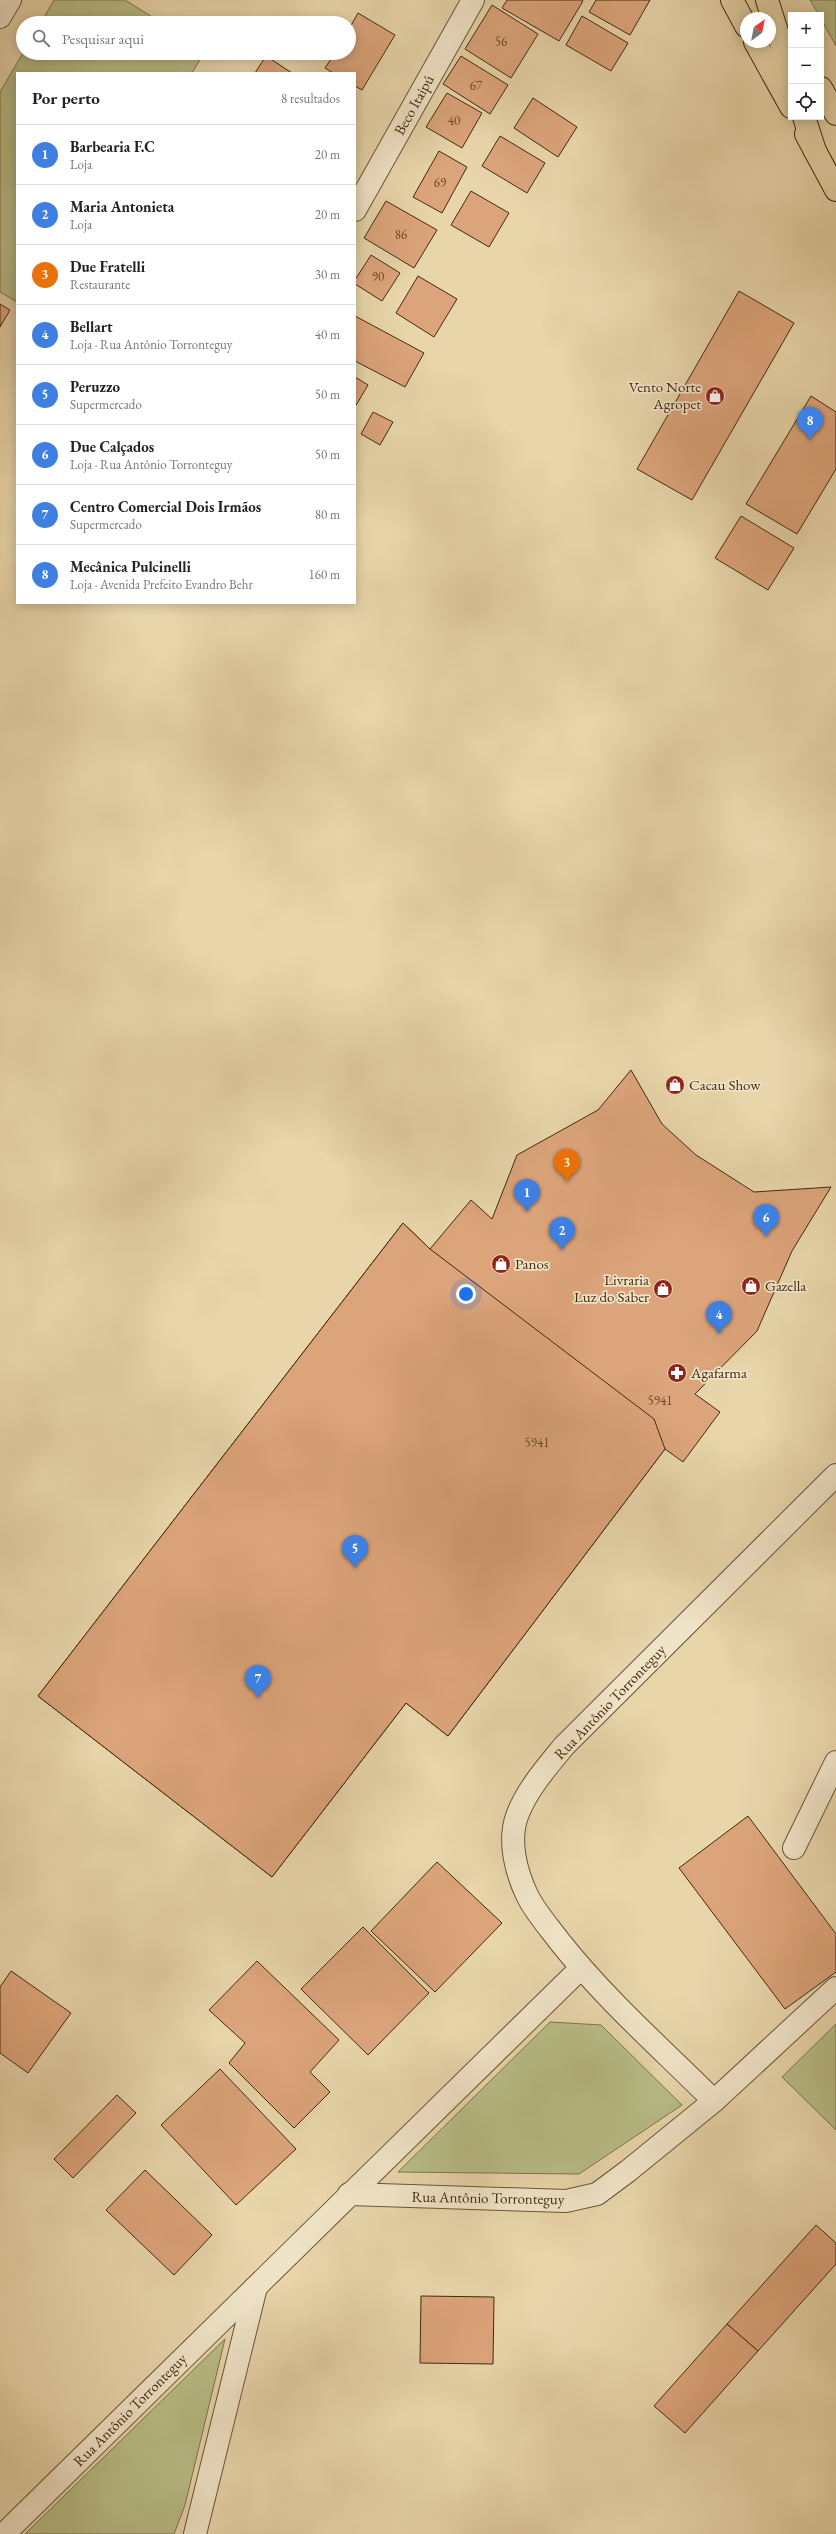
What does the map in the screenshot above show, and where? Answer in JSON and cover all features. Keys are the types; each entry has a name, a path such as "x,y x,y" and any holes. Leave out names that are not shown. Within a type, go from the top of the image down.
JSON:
{"main road":[{"path":"732,0 740,15"},
{"path":"767,0 788,66"},
{"path":"772,0 788,29"},
{"path":"758,48 788,102"},
{"path":"824,93 836,114"},
{"path":"798,120 836,190"},
{"path":"805,120 815,151"}],"street":[{"path":"0,17 10,0"},
{"name":"Beco Itaipú","path":"356,208 473,0"},
{"name":"Rua Antônio Torronteguy","path":"714,2101 580,1969 527,1896 517,1870 513,1845 517,1816 536,1781 564,1746 836,1475"},
{"path":"794,1848 836,1762"},
{"name":"Rua Antônio Torronteguy","path":"4,2534 580,1969"},
{"name":"Rua Antônio Torronteguy","path":"349,2194 566,2201 597,2194 714,2101 836,1988"},
{"path":"195,2534 256,2286"}],"green space":[{"path":"54,0 125,0 151,16 45,16"},
{"path":"810,0 836,0 836,46 824,24 824,12 817,12"},
{"path":"19,60 200,60 193,72 16,72 16,301 0,292 0,92"},
{"path":"550,2022 601,2025 682,2105 579,2174 398,2172"},
{"path":"836,2024 836,2130 782,2077"},
{"path":"225,2339 185,2505 174,2534 25,2534"}],"building":[{"path":"507,0 583,1 559,41 502,8"},
{"path":"596,0 650,0 630,35 589,12"},
{"path":"492,5 538,34 511,78 465,49"},
{"path":"358,13 395,35 362,90 356,87 356,72 331,72 325,68 330,60 356,60 356,17"},
{"path":"582,16 628,43 611,71 566,45"},
{"path":"461,56 508,85 490,114 443,84"},
{"path":"263,60 272,60 290,72 256,72"},
{"path":"447,93 482,113 462,148 426,127"},
{"path":"533,98 577,127 558,157 514,128"},
{"path":"500,136 545,163 527,193 482,166"},
{"path":"439,151 467,167 442,213 413,197"},
{"path":"471,191 509,213 489,247 451,225"},
{"path":"386,201 437,230 414,268 364,238"},
{"path":"371,255 400,273 382,301 356,285 356,278"},
{"path":"418,276 457,299 434,337 396,313"},
{"name":"Vento Norte Agropet","path":"739,291 794,323 692,500 637,469"},
{"path":"0,304 10,310 0,327"},
{"path":"356,317 424,353 405,387 356,362"},
{"path":"356,378 368,385 356,405"},
{"path":"811,396 836,412 836,469 797,534 746,504"},
{"path":"373,412 393,422 380,445 361,434"},
{"path":"741,516 794,548 768,590 715,558"},
{"path":"631,1070 662,1124 696,1155 754,1192 831,1187 792,1251 757,1331 695,1394 720,1412 683,1462 665,1449 448,1736 406,1703 272,1877 38,1696 403,1223 430,1249 471,1200 492,1219 517,1155 598,1110"},
{"path":"403,1223 430,1249 654,1419 665,1449 448,1736 406,1703 272,1877 38,1696"},
{"path":"748,1816 836,1934 836,1972 785,2009 679,1868"},
{"path":"437,1862 502,1923 435,1992 371,1931"},
{"path":"363,1927 429,1993 368,2055 301,1989"},
{"path":"257,1961 339,2040 310,2072 330,2092 294,2128 229,2063 245,2043 209,2010"},
{"path":"11,1971 71,2013 28,2073 0,2053 0,1987"},
{"path":"220,2069 296,2149 236,2205 161,2125"},
{"path":"117,2095 136,2113 73,2178 54,2159"},
{"path":"145,2170 212,2235 174,2275 106,2210"},
{"path":"816,2225 836,2243 836,2264 758,2351 727,2324"},
{"path":"421,2296 494,2297 493,2364 420,2363"},
{"path":"727,2324 758,2351 685,2433 654,2406"}],"place":[{"name":"Vento Norte Agropet","path":"715,396"},
{"name":"Mecânica Pulcinelli","path":"810,440"},
{"name":"Cacau Show","path":"675,1085"},
{"name":"Due Fratelli","path":"567,1182"},
{"name":"Barbearia F.C","path":"527,1212"},
{"name":"Due Calçados","path":"766,1237"},
{"name":"Maria Antonieta","path":"562,1250"},
{"name":"Panos","path":"501,1264"},
{"name":"Gazella","path":"751,1286"},
{"name":"Livraria Luz do Saber","path":"663,1289"},
{"name":"Bellart","path":"719,1334"},
{"name":"Agafarma","path":"677,1373"},
{"name":"Peruzzo","path":"355,1568"},
{"name":"Centro Comercial Dois Irmãos","path":"258,1698"}]}
